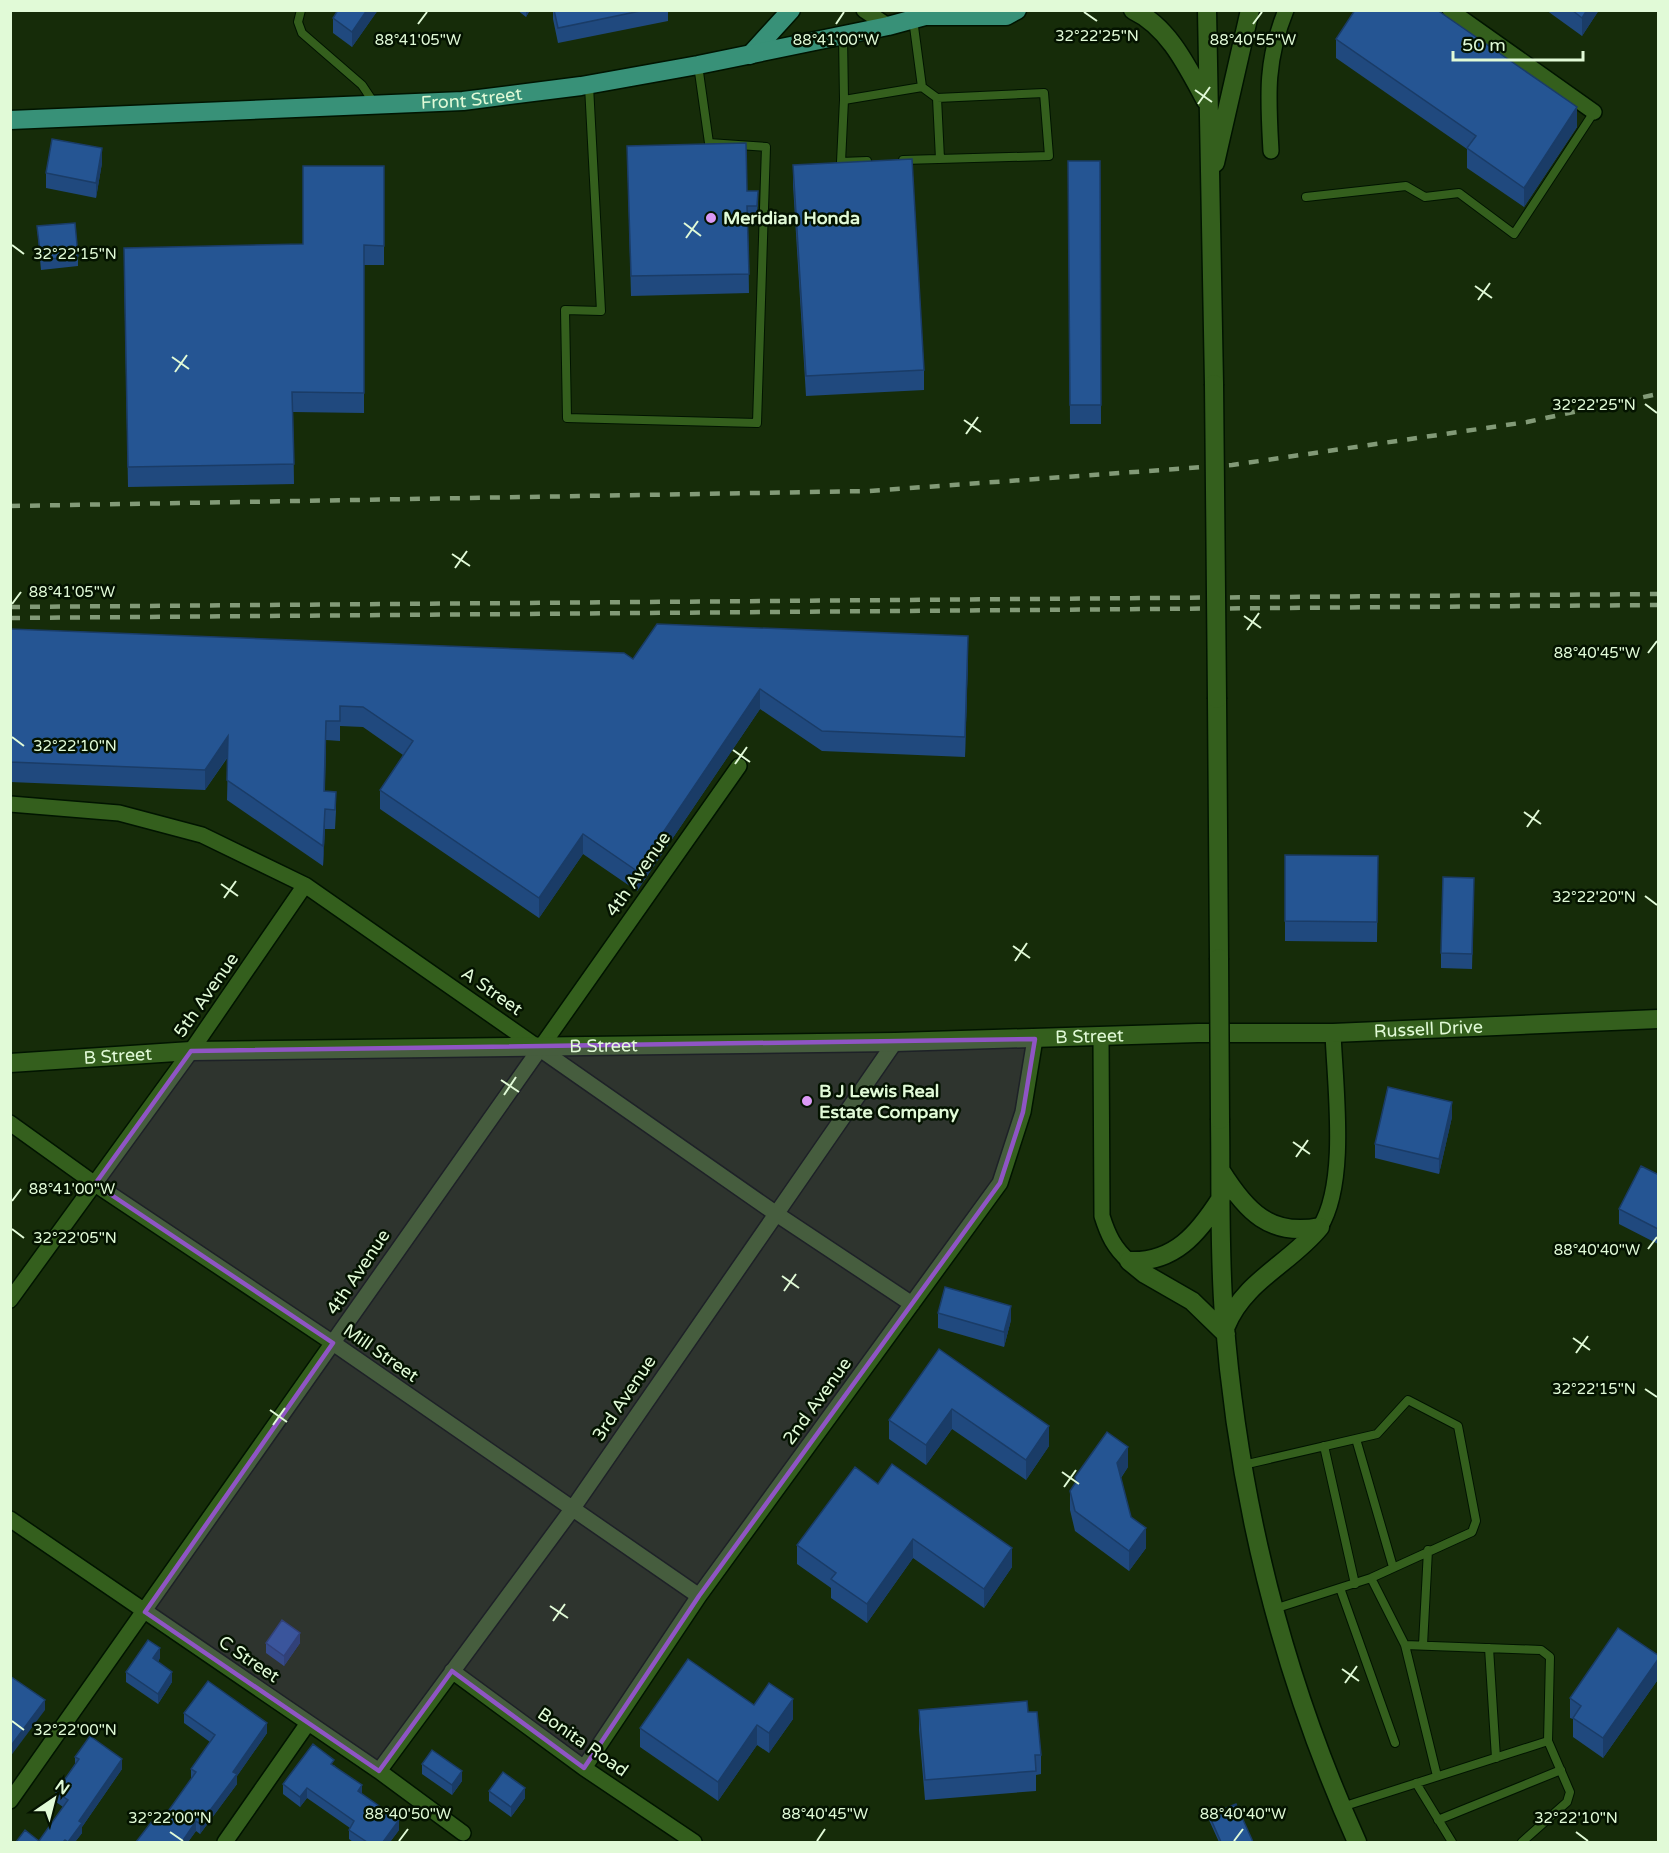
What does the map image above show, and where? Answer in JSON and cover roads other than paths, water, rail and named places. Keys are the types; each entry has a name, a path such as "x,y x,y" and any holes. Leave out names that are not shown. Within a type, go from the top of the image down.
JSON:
{"main road":[{"path":"750,55 790,10"},
{"path":"1012,13 1028,10"},
{"path":"1133,10 1154,25 1181,57 1207,102"},
{"path":"1207,10 1214,384 1220,1171 1225,1331 1242,1466 1259,1555 1273,1610 1302,1706 1357,1842"},
{"path":"1210,188 1250,10"},
{"name":"Front Street","path":"10,120 463,101 589,85 698,65 888,26 924,14 1012,13"},
{"name":"Russell Drive","path":"1198,1033 1333,1033 1659,1019"},
{"name":"B Street","path":"10,1063 191,1051 895,1042 1198,1033"},
{"path":"1220,1171 1244,1204 1273,1225 1302,1230 1320,1227"},
{"path":"1129,1261 1153,1260 1169,1255 1199,1230 1221,1198"},
{"path":"1225,1331 1239,1300 1274,1267 1306,1244 1320,1227"},
{"path":"1129,1261 1145,1274 1192,1301 1225,1331"}],"street":[{"path":"864,10 888,26"},
{"path":"1271,152 1268,81 1278,32 1286,10"},
{"path":"1450,10 1594,112"},
{"name":"4th Avenue","path":"10,1801 739,766"},
{"name":"A Street","path":"12,806 119,813 202,835 305,885 775,1213 912,1304"},
{"name":"5th Avenue","path":"10,1300 191,1051 305,885"},
{"path":"1320,1227 1334,1196 1337,1168 1333,1033"},
{"path":"1101,1036 1102,1216 1107,1235 1129,1261"},
{"name":"2nd Avenue","path":"584,1768 699,1596 1000,1183 1023,1112 1035,1039"},
{"name":"3rd Avenue","path":"379,1772 573,1509 895,1042"},
{"name":"Mill Street","path":"10,1123 95,1185 333,1343 699,1596"},
{"name":"C Street","path":"10,1519 379,1772 463,1833"},
{"name":"Bonita Road","path":"452,1671 584,1768 694,1842"},
{"path":"225,1842 308,1723"}],"lane":[{"path":"301,10 298,22 302,33 362,85 375,105"},
{"path":"922,87 924,14"},
{"path":"843,36 844,100 841,162 874,161"},
{"path":"589,85 601,311 565,309 567,418 757,423 766,147 709,143 698,65"},
{"path":"844,100 922,87 937,98 1044,93 1048,156 896,161"},
{"path":"937,98 940,159"},
{"path":"1306,197 1406,186 1425,197 1459,194 1514,234 1594,112"},
{"path":"1242,1466 1377,1434 1408,1400 1458,1426 1476,1521 1472,1532 1428,1550 1371,1578 1273,1610"},
{"path":"1356,1439 1393,1567"},
{"path":"1324,1446 1355,1584"},
{"path":"1423,1646 1428,1550"},
{"path":"1371,1578 1405,1644 1437,1776"},
{"path":"1340,1588 1395,1743"},
{"path":"1405,1644 1541,1650 1550,1657 1548,1741 1570,1792 1567,1802 1522,1842"},
{"path":"1489,1648 1496,1758"},
{"path":"1341,1807 1548,1741"},
{"path":"1438,1820 1561,1770"},
{"path":"1416,1783 1452,1842"}],"railway":[{"path":"10,506 869,491 1232,465 1527,422 1658,394"},
{"path":"10,607 1658,594"},
{"path":"10,618 1658,605"}],"place":[{"name":"Meridian Honda","path":"711,218"},
{"name":"B J Lewis Real Estate Company","path":"807,1101"}]}
